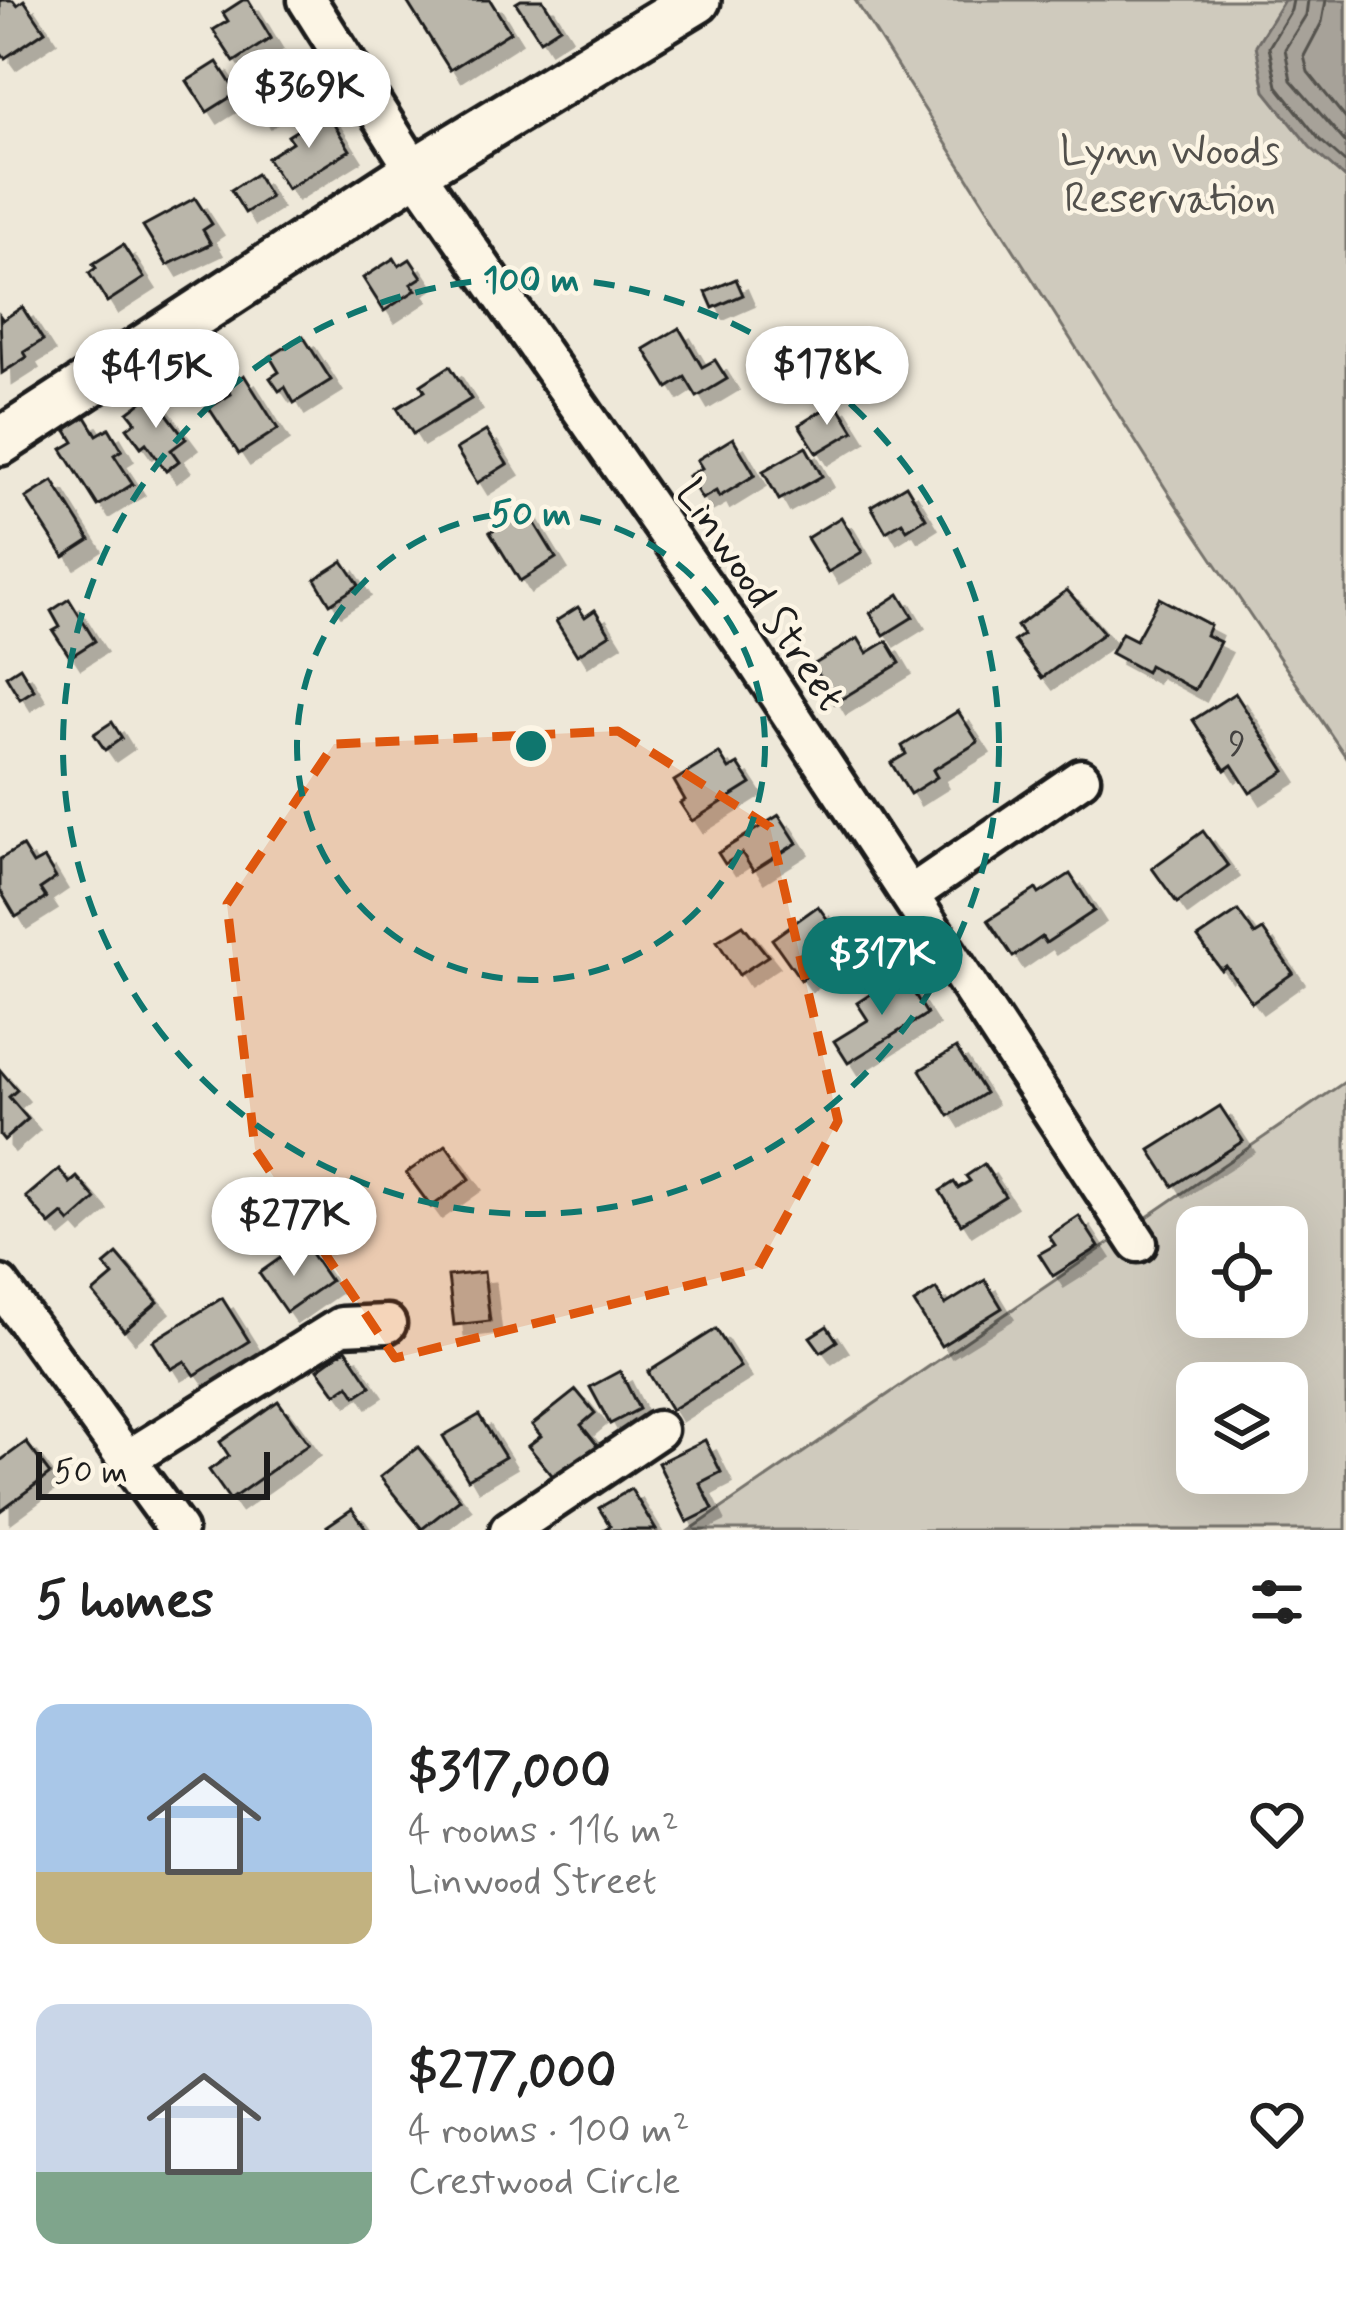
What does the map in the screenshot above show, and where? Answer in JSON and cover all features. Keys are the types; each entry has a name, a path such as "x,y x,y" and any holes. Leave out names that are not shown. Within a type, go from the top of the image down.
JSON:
{"main road":[{"path":"0,442 415,171 697,0"}],"street":[{"name":"Linwood Street","path":"307,0 415,171 747,648 1138,1243"},
{"path":"910,895 1082,778"},
{"path":"0,1285 178,1530"},
{"path":"128,1460 340,1326 387,1324"},
{"path":"509,1530 658,1430"}],"highlighted area":[{"path":"618,731 770,827 838,1121 758,1268 395,1358 255,1149 227,904 334,744"}],"green space":[{"name":"Lynn Woods Reservation","path":"855,0 1346,0 1346,757 1171,497"},
{"path":"1346,1081 1346,1530 690,1530"}],"water":[{"path":"1284,0 1346,0 1346,179 1310,147 1265,91 1256,45"}],"building":[{"path":"0,0 13,0 17,5 24,0 45,31 5,58 0,51"},
{"path":"248,0 271,38 234,62 213,30 228,21 223,13"},
{"path":"406,0 490,0 510,32 450,70"},
{"path":"543,0 560,27 540,40 516,3"},
{"path":"285,53 306,88 260,116 238,82"},
{"path":"217,62 237,93 207,112 187,81"},
{"path":"326,112 350,150 287,189 267,158 292,142 288,136"},
{"path":"256,174 270,197 245,213 231,190"},
{"path":"195,198 212,224 203,230 211,244 167,265 143,226"},
{"path":"123,245 144,278 107,302 89,273 96,268 93,264"},
{"path":"394,258 399,266 410,259 422,277 411,284 416,290 384,311 363,278"},
{"path":"736,279 743,295 713,308 706,292"},
{"path":"22,307 43,340 2,373 0,316 3,320"},
{"path":"679,328 702,367 715,360 727,379 697,397 685,377 668,388 644,349"},
{"path":"303,336 331,380 294,403 285,387 279,391 270,378 279,372 270,357"},
{"path":"450,366 471,399 413,434 397,408 425,391 421,385"},
{"path":"244,375 278,429 239,454 209,408 231,394 226,387"},
{"path":"152,394 186,439 171,450 179,461 166,471 146,443 141,447 127,428 136,422 128,412"},
{"path":"836,402 854,431 817,453 799,425"},
{"path":"86,417 97,435 109,428 122,450 114,455 133,484 98,506 62,449 74,442 66,429"},
{"path":"486,431 507,464 477,483 456,449"},
{"path":"733,438 755,475 719,497 716,491 702,499 688,476 702,468 697,460"},
{"path":"806,447 822,476 779,500 763,471"},
{"path":"53,481 90,540 64,557 26,498"},
{"path":"906,485 926,518 907,530 902,522 886,532 871,506"},
{"path":"526,509 556,558 520,581 490,532"},
{"path":"841,517 862,552 828,572 807,538"},
{"path":"343,561 359,585 330,604 315,579"},
{"path":"1067,590 1104,633 1042,678 1014,641 1023,635 1017,626"},
{"path":"899,594 913,617 884,635 870,613"},
{"path":"1159,598 1210,625 1206,635 1220,642 1195,690 1149,665 1146,672 1111,653 1122,633 1136,640"},
{"path":"69,599 95,641 70,657 53,631 60,627 51,611"},
{"path":"578,607 585,617 595,610 610,634 577,655 556,621"},
{"path":"858,638 867,653 887,641 900,663 835,703 813,665"},
{"path":"20,667 34,690 20,699 6,676"},
{"path":"1235,693 1285,771 1250,793 1232,765 1225,770 1193,720"},
{"path":"958,711 978,742 933,770 937,777 910,794 891,763 906,754 902,746"},
{"path":"112,722 122,738 105,750 94,734"},
{"path":"719,753 729,769 738,764 751,784 692,821 674,781"},
{"path":"779,815 797,843 753,871 742,853 725,864 718,853"},
{"path":"1203,831 1228,866 1177,903 1152,868"},
{"path":"22,846 33,864 44,858 56,878 40,889 46,898 16,917 0,890 0,859"},
{"path":"1070,874 1094,911 1046,943 1042,937 1013,957 988,920"},
{"path":"818,906 847,947 801,980 772,939"},
{"path":"1238,911 1255,935 1263,930 1293,973 1252,1002 1198,938"},
{"path":"743,925 768,956 739,975 717,941"},
{"path":"902,974 927,1014 848,1063 834,1041 868,1020 857,1003"},
{"path":"956,1048 985,1093 949,1116 920,1070"},
{"path":"0,1070 17,1090 9,1097 28,1119 4,1140 0,1135"},
{"path":"1220,1106 1243,1141 1173,1186 1150,1150"},
{"path":"446,1145 470,1179 431,1207 406,1173"},
{"path":"984,1164 1005,1196 961,1224 940,1191 954,1182 958,1188 970,1181 966,1176"},
{"path":"59,1169 70,1183 77,1177 96,1199 70,1222 63,1214 50,1225 26,1197"},
{"path":"1079,1216 1099,1247 1053,1276 1039,1254 1055,1245 1049,1236"},
{"path":"308,1249 330,1281 286,1312 259,1273 286,1254 291,1261"},
{"path":"117,1254 158,1302 124,1331 93,1293 113,1276 104,1265"},
{"path":"484,1272 490,1321 454,1325 448,1276"},
{"path":"985,1280 1002,1308 941,1346 914,1303 936,1289 945,1305"},
{"path":"222,1298 249,1341 195,1375 185,1361 171,1369 153,1341"},
{"path":"827,1326 837,1341 821,1352 810,1337"},
{"path":"716,1329 740,1367 671,1410 648,1372"},
{"path":"346,1349 371,1386 356,1396 349,1385 336,1394 318,1369"},
{"path":"620,1371 639,1409 610,1424 590,1387"},
{"path":"576,1390 595,1413 581,1425 598,1446 556,1480 528,1446 541,1436 532,1425"},
{"path":"278,1401 309,1444 230,1500 209,1470 229,1456 220,1442"},
{"path":"479,1415 505,1457 468,1479 443,1436"},
{"path":"705,1440 721,1472 700,1483 713,1509 687,1522 658,1463"},
{"path":"26,1442 50,1474 0,1511 0,1461"},
{"path":"418,1447 460,1499 422,1529 380,1477"},
{"path":"631,1489 656,1530 603,1530 610,1526 599,1508"},
{"path":"352,1509 367,1530 330,1530 327,1526"}]}
